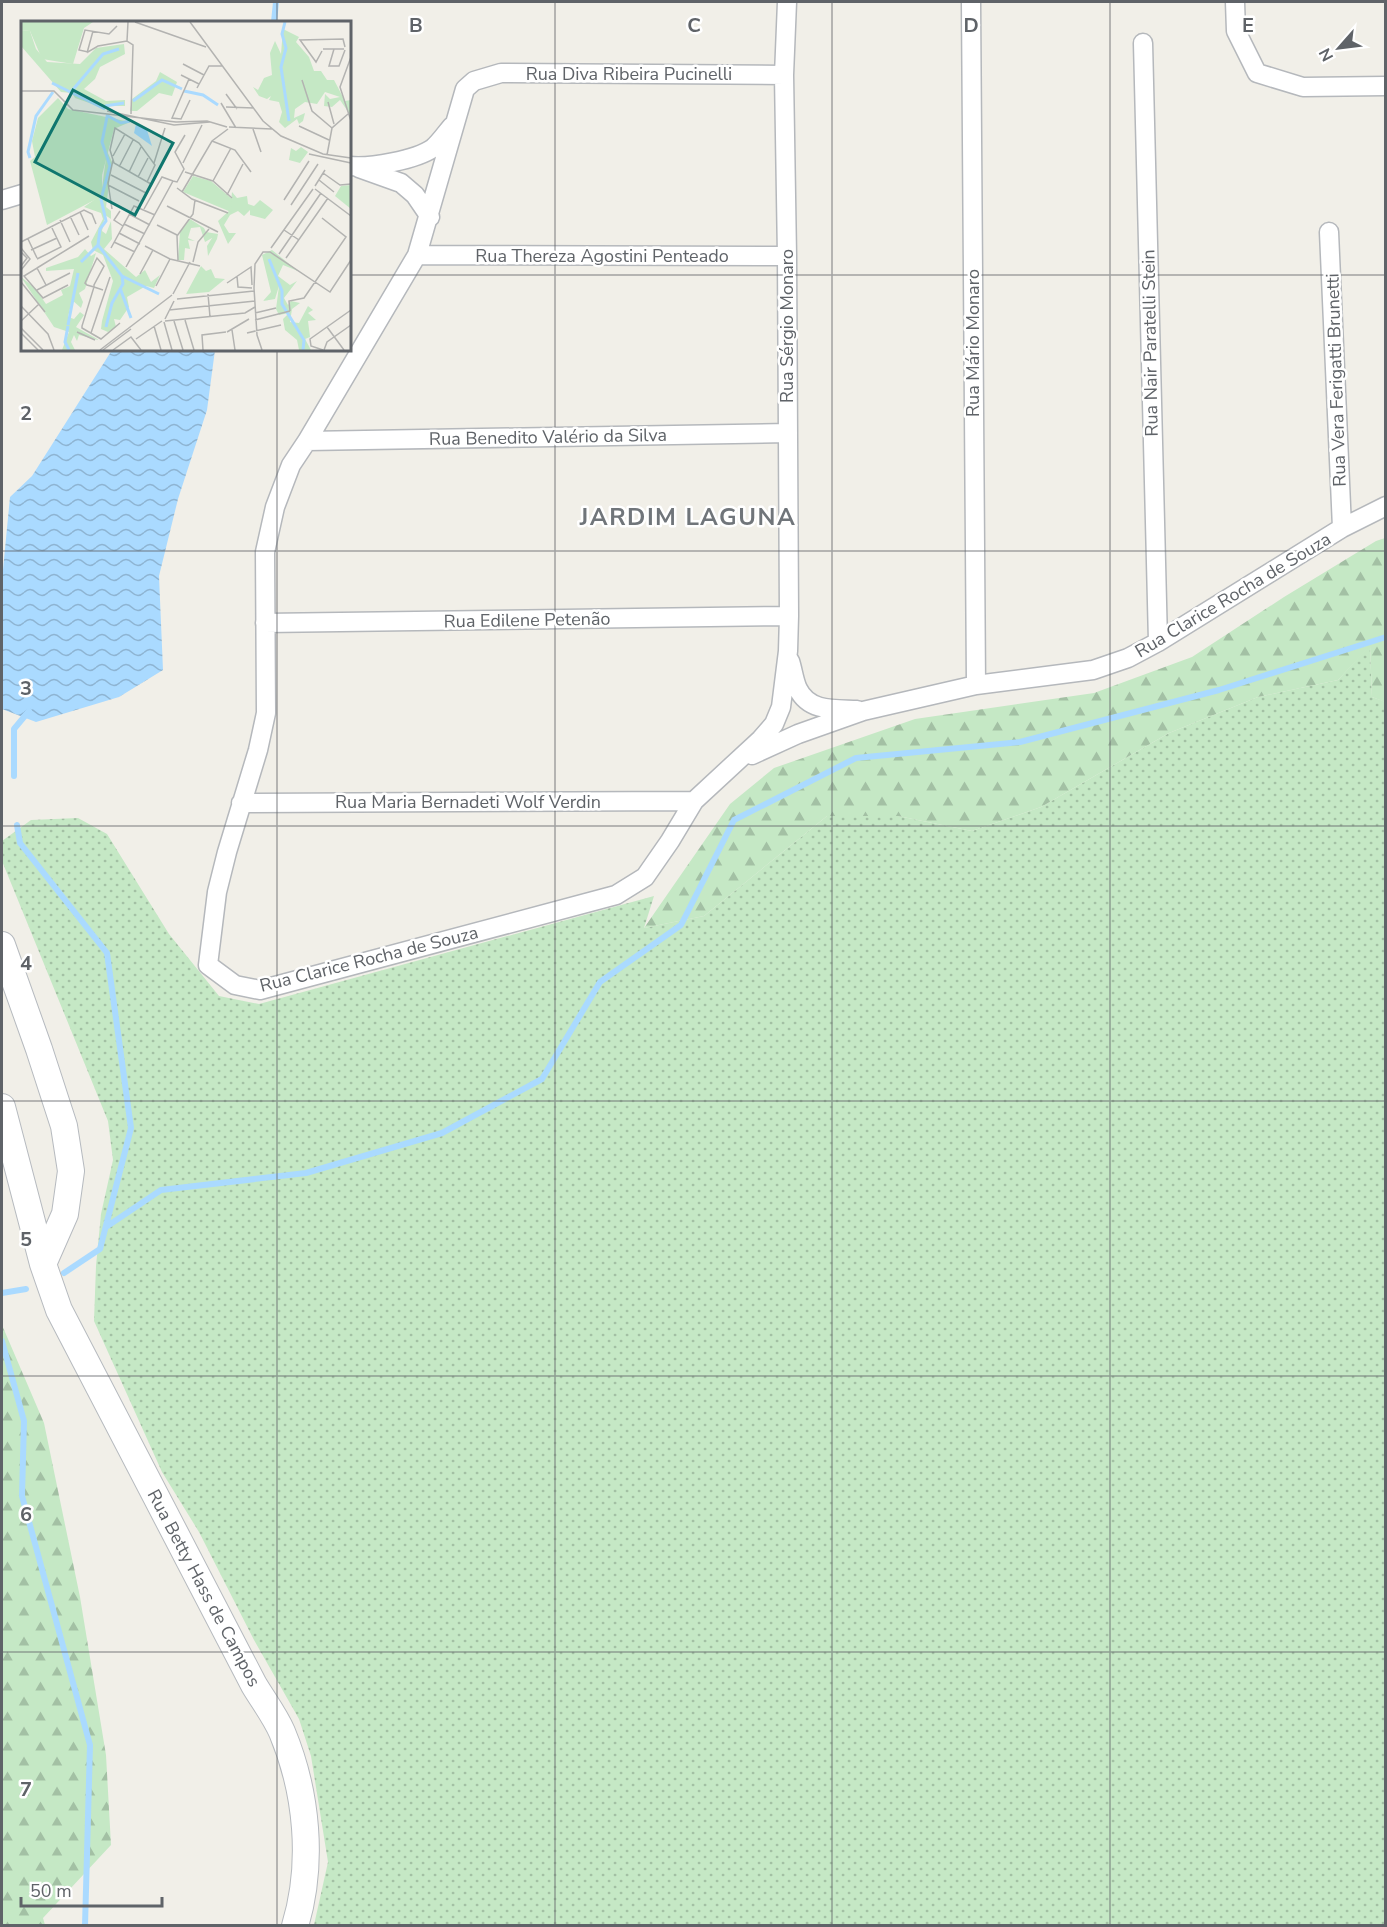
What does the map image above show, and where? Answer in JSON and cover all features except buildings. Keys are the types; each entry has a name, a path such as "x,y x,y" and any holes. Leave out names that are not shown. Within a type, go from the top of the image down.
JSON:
{"street":[{"name":"Rua Sérgio Monaro","path":"787,2 784,75 788,651"},
{"name":"Rua Mário Monaro","path":"971,2 976,685"},
{"path":"1235,2 1236,31 1257,73 1303,87 1386,86"},
{"name":"Rua Nair Paratelli Stein","path":"1143,43 1158,642"},
{"name":"Rua Diva Ribeira Pucinelli","path":"474,81 501,73 784,75"},
{"name":"Rua Clarice Rocha de Souza","path":"474,81 465,89 463,95 417,255 291,465 275,507 265,552 266,713 258,750 217,892 208,965 235,985 260,990 616,895 645,877 694,801 774,724 781,707 788,651"},
{"path":"352,166 402,161 419,155 433,147 456,122"},
{"path":"352,166 401,183 415,195 429,217"},
{"path":"2,200 21,194"},
{"name":"Rua Vera Ferigatti Brunetti","path":"1329,232 1342,528"},
{"name":"Rua Thereza Agostini Penteado","path":"417,255 787,256"},
{"name":"Rua Benedito Valério da Silva","path":"307,441 788,433"},
{"name":"Rua Clarice Rocha de Souza","path":"729,767 765,748 863,711 976,685 1093,670 1128,658 1158,642 1342,528 1386,506"},
{"name":"Rua Edilene Petenão","path":"265,623 789,616"},
{"name":"Rua Clarice Rocha de Souza","path":"788,651 797,689 807,702 822,708 863,711"},
{"name":"Rua Maria Bernadeti Wolf Verdin","path":"241,803 694,801"},
{"path":"2,945 64,1126 71,1171 65,1214 43,1264"},
{"name":"Rua Betty Hass de Campos","path":"2,1107 43,1264 59,1310 254,1685 282,1731 298,1779 306,1832 300,1910 295,1926"}],"green space":[{"path":"1385,538 1385,702 1372,697 1370,646 1338,680 1258,697 1169,733 1041,807 972,831 898,816 827,816 704,916 644,928 730,804 774,768 915,719 1094,693 1192,657 1284,597 1376,541"},
{"path":"1370,645 1372,697 1386,702 1385,1925 314,1925 328,1862 311,1756 299,1719 254,1640 199,1532 162,1472 94,1321 101,1214 113,1160 108,1121 2,861 2,841 31,820 78,818 107,834 169,934 219,996 259,1004 654,896 644,928 704,916 827,816 898,816 972,831 1041,807 1169,733 1258,697 1338,680"},
{"path":"2,1325 44,1423 80,1597 106,1755 111,1845 43,1918 45,1925 2,1925"}],"water":[{"path":"111,351 215,351 207,410 178,499 159,576 163,670 119,697 36,722 2,709 2,580 10,497 32,476"}],"waterway":[{"path":"274,21 276,2"},
{"path":"106,1227 161,1190 306,1173 442,1133 542,1079 600,982 681,925 734,820 856,758 1020,742 1219,690 1386,637"},
{"path":"14,776 14,729 29,711"},
{"path":"17,825 20,843 107,953 131,1128 100,1249 64,1273"},
{"path":"2,1293 26,1289"},
{"path":"2,1341 24,1421 22,1496 90,1745 85,1926"}],"district":[{"name":"JARDIM LAGUNA","path":"688,517"}]}
